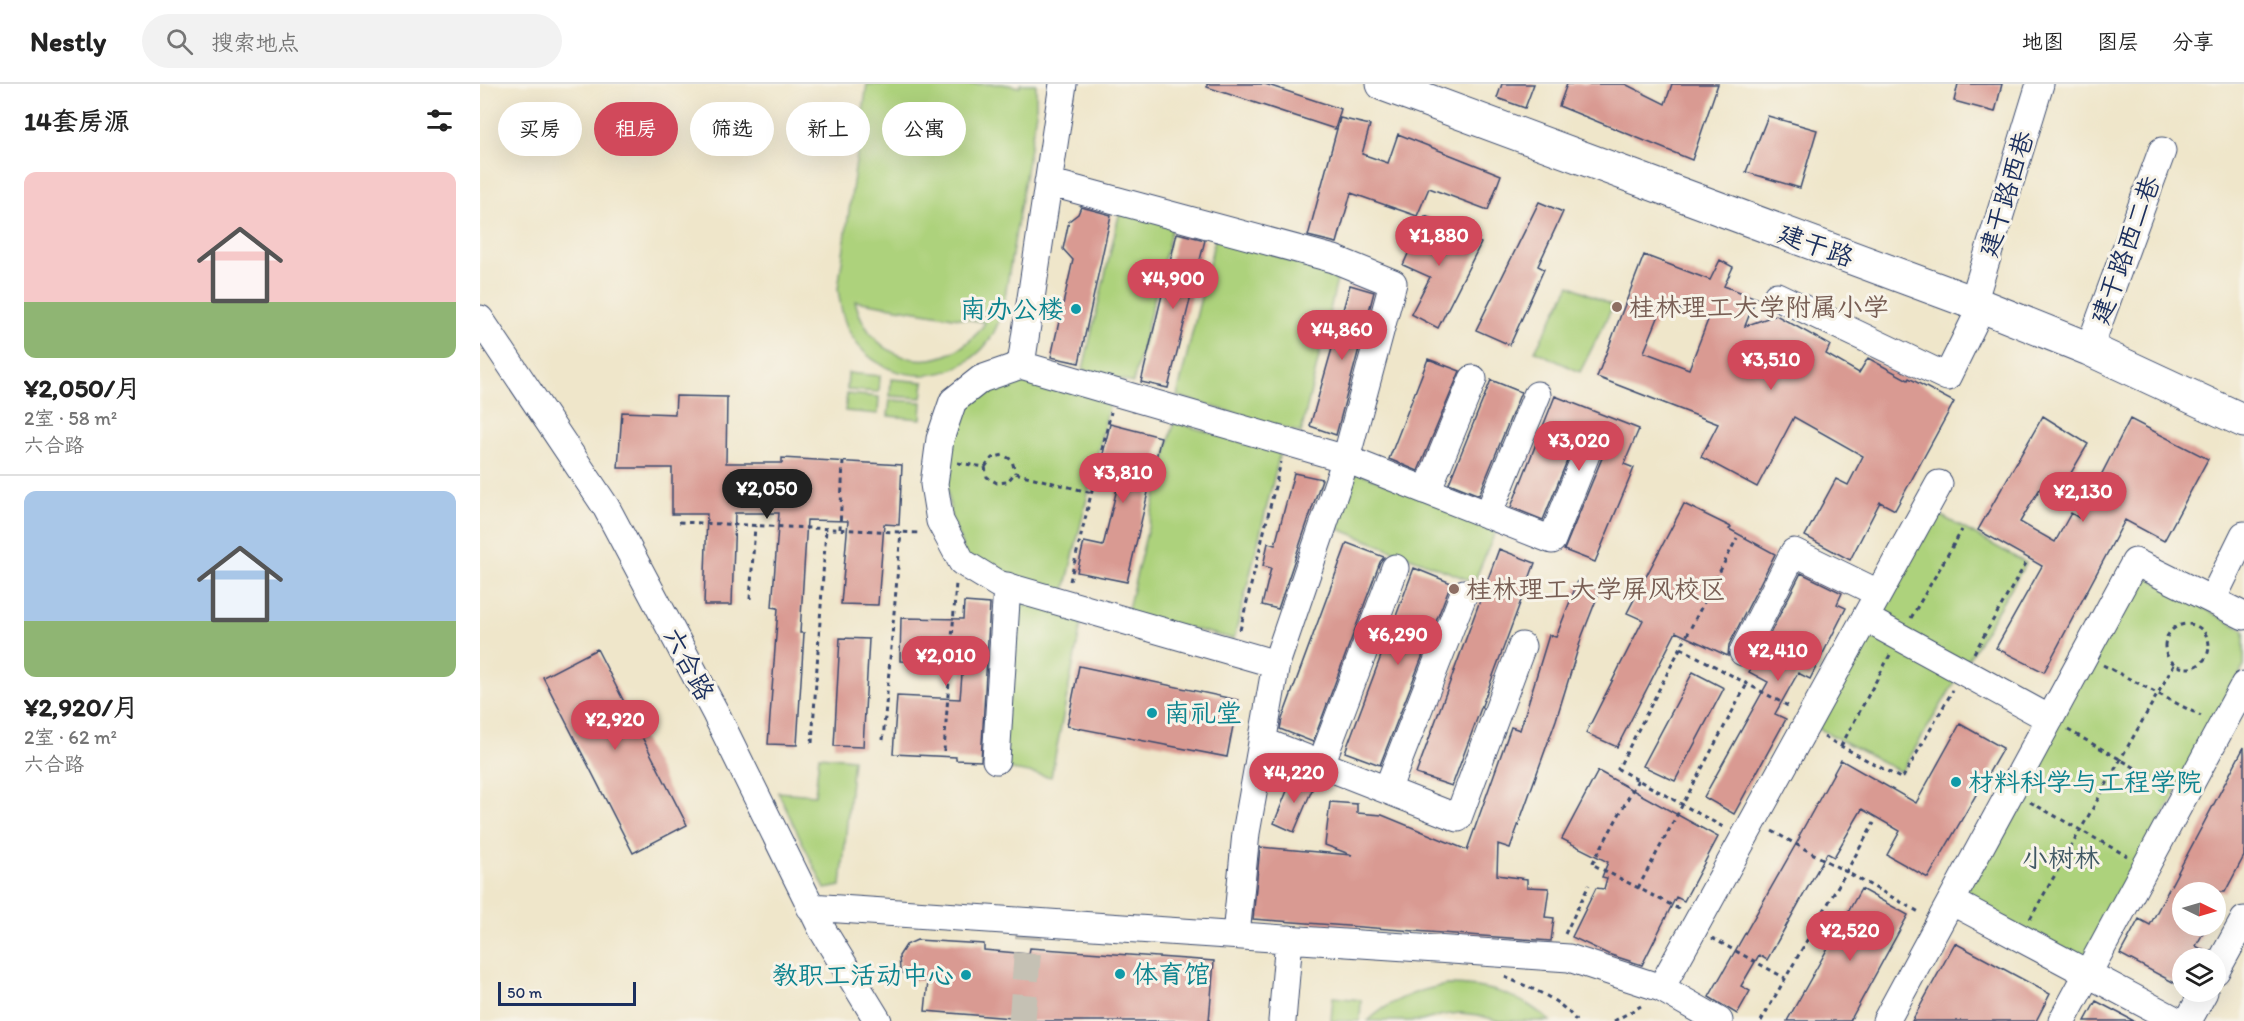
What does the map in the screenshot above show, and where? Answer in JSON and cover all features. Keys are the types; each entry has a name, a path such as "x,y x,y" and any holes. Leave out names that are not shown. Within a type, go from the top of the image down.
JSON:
{"main road":[{"name":"建干路","path":"1383,84 1977,305 2089,349 2244,421"}],"street":[{"path":"1021,365 1063,84"},
{"name":"建干路西巷","path":"1777,296 1947,377 1977,305 2040,84"},
{"name":"建干路西二巷","path":"2089,349 2162,152"},
{"path":"1048,182 1334,259 1393,284 1346,459 1276,664 1246,833 1236,935"},
{"name":"六合路","path":"480,319 606,507 716,714 810,907 878,1021"},
{"path":"1276,664 998,584 962,562 940,521 934,484 940,439 952,401 981,379 1021,365 1346,459 1552,540 1587,452"},
{"path":"1427,491 1473,379"},
{"path":"1488,515 1537,395"},
{"path":"1653,996 1701,926 1753,820 1939,484"},
{"path":"2212,600 2244,535"},
{"path":"1743,652 1794,552 1878,593"},
{"path":"1886,1021 2135,562 2244,616"},
{"path":"1321,764 1395,568"},
{"path":"996,760 1007,586"},
{"path":"1387,790 1464,593"},
{"path":"1865,618 2049,719"},
{"path":"1262,741 1458,818 1521,646"},
{"path":"2062,1021 2244,685"},
{"path":"810,907 1569,958 1653,996 1719,1021"},
{"path":"1945,912 2020,938 2177,1021"},
{"path":"2229,960 2244,920"},
{"path":"1282,1021 1289,939"},
{"path":"2188,1021 2198,1002"}],"path":[{"path":"1069,584 1111,409"},
{"path":"1235,652 1286,441"},
{"path":"1004,455 1012,460 1015,473 1007,482 997,483 987,477 985,467 992,458 1004,455"},
{"path":"840,529 843,461"},
{"path":"950,461 985,467"},
{"path":"1015,473 1092,493"},
{"path":"679,522 947,534"},
{"path":"750,599 755,526"},
{"path":"812,743 826,529"},
{"path":"883,740 901,532"},
{"path":"1727,829 1618,769 1737,538"},
{"path":"944,751 956,576 962,562"},
{"path":"1681,648 1747,684 1902,779 2026,563"},
{"path":"2181,624 2200,628 2208,639 2209,646 2205,659 2195,668 2181,668 2174,665 2169,660 2164,646 2169,632 2181,624"},
{"path":"2084,656 2222,726"},
{"path":"2020,938 2174,665"},
{"path":"1638,888 1747,684"},
{"path":"2049,719 2184,795"},
{"path":"1638,780 1592,864 1638,888 1786,978"},
{"path":"2010,791 2146,867"},
{"path":"1753,820 1846,872 1945,912"},
{"path":"1761,1021 1874,823"},
{"path":"1561,942 1589,885"},
{"path":"1496,973 1542,994 1569,1011 1575,1021"},
{"path":"1614,1021 1653,996"}],"green space":[{"path":"867,84 1002,84 1020,87 1020,84 1036,84 1036,112 1002,314 986,345 962,365 944,372 926,375 907,374 873,359 859,346 848,329 840,305 838,289 857,156 870,156 870,102 864,102","holes":["855,301 985,323 969,341 951,353 932,359 912,359 894,352 877,341 864,324"]},
{"path":"1120,211 1173,224 1133,383 1083,369"},
{"path":"1216,235 1338,276 1301,433 1177,396"},
{"path":"1570,285 1613,306 1580,372 1535,351"},
{"path":"848,373 880,376 879,392 847,390"},
{"path":"1026,375 1111,398 1064,594 998,573 966,556 951,517 946,475 961,405 985,388"},
{"path":"891,379 924,382 922,398 890,396"},
{"path":"847,394 879,397 878,414 845,411"},
{"path":"890,400 922,402 921,419 888,416"},
{"path":"1174,422 1280,453 1234,639 1127,613"},
{"path":"1351,470 1498,526 1474,582 1331,526"},
{"path":"1931,510 2026,563 1901,772 1812,725"},
{"name":"小树林","path":"2138,572 2244,630 2244,666 2083,964 1959,898"},
{"path":"1011,595 1083,615 1051,777 1001,768"},
{"path":"819,756 853,759 841,886 825,889 778,792 815,795"},
{"path":"1447,985 1489,989 1502,993 1527,1004 1550,1021 1499,1021 1460,1013 1421,1021 1368,1021 1385,1007 1404,997"},
{"path":"1333,997 1361,1000 1360,1021 1331,1021"}],"building":[{"path":"1207,84 1265,84 1341,109 1335,129 1207,87"},
{"path":"1502,84 1534,84 1525,108 1497,98"},
{"path":"1567,84 1625,84 1665,104 1672,84 1718,84 1692,160 1559,106"},
{"path":"1958,84 2002,84 1995,112 1954,101"},
{"path":"1768,116 1817,130 1800,188 1746,172"},
{"path":"1340,118 1370,125 1362,154 1388,163 1398,134 1501,175 1488,210 1429,188 1417,216 1351,193 1337,243 1308,236"},
{"path":"1539,202 1563,212 1538,266 1544,269 1510,345 1476,330"},
{"name":"南办公楼","path":"1081,207 1111,215 1079,363 1051,357 1073,260 1063,249 1069,221 1078,214"},
{"path":"1425,216 1481,243 1438,328 1411,314 1430,277 1403,265"},
{"path":"1177,233 1205,240 1168,388 1141,382"},
{"path":"1644,255 1710,280 1720,260 1733,267 1724,286 1756,298 1745,326 1776,315 1830,345 1826,354 1859,373 1868,358 1954,402 1895,510 1880,502 1850,560 1805,536 1836,479 1848,485 1863,456 1794,417 1757,487 1701,457 1718,424 1597,377","holes":["1664,303 1708,320 1689,369 1644,352"]},
{"path":"1350,285 1374,292 1336,435 1310,426"},
{"path":"1428,359 1460,371 1418,471 1389,459"},
{"path":"1491,380 1521,392 1479,495 1449,483"},
{"path":"676,396 727,397 726,463 782,463 782,458 902,465 899,525 884,524 878,605 841,604 848,521 807,520 800,633 804,633 797,745 768,744 778,608 772,607 779,513 735,513 732,605 704,605 707,514 672,514 672,468 618,468 622,412 675,414"},
{"path":"1555,396 1639,429 1624,464 1634,468 1595,562 1564,550 1602,458 1599,442 1593,438 1578,439 1573,446 1543,520 1511,507"},
{"path":"2043,416 2088,444 2061,490 2045,480 2020,522 2055,542 2071,513 2079,518 2130,419 2208,459 2164,541 2125,520 2044,672 1996,648 2042,566 1978,530"},
{"path":"1110,424 1161,437 1127,582 1077,572 1084,542 1103,546 1124,460 1103,454"},
{"path":"1294,473 1322,479 1278,609 1262,605 1271,568 1263,566 1268,543 1275,545"},
{"path":"1684,504 1731,527 1729,529 1775,554 1729,645 1728,656 1676,632 1617,747 1586,733 1643,620 1627,613"},
{"path":"1347,543 1384,557 1380,562 1313,742 1280,729"},
{"path":"1499,549 1535,563 1452,786 1416,774"},
{"path":"1414,568 1451,583 1380,765 1345,752"},
{"path":"1801,573 1842,593 1837,604 1846,608 1810,679 1798,673 1775,714 1786,719 1734,814 1704,797 1768,682 1749,672 1752,667 1749,666 1757,659"},
{"path":"1578,581 1600,590 1582,636 1556,720 1510,848 1498,844 1497,875 1527,879 1527,887 1549,888 1545,917 1554,918 1551,941 1253,919 1260,847 1352,855 1325,845 1330,802 1357,804 1357,813 1382,815 1467,850 1511,727 1520,730 1549,635 1556,637"},
{"path":"964,602 990,604 981,761 956,760 956,757 893,754 897,696 960,699 963,662 900,661 901,618 963,619"},
{"path":"840,638 869,639 863,747 834,746"},
{"path":"597,649 687,825 633,853 543,677"},
{"name":"南礼堂","path":"1079,666 1238,700 1227,757 1067,726"},
{"path":"1693,672 1724,688 1675,781 1643,766"},
{"name":"材料科学与工程学院","path":"1960,724 2003,748 1928,878 1887,855 1900,831 1862,809 1834,857 1827,853 1767,960 1759,955 1741,986 1750,991 1737,1014 1709,997 1841,760 1916,803"},
{"path":"2244,747 2244,856 2226,890 2226,882 2173,882"},
{"path":"1598,771 1718,837 1684,901 1676,897 1642,965 1608,954 1572,937 1596,888 1604,889 1607,878 1602,877 1608,862 1562,839"},
{"path":"1293,776 1314,785 1294,832 1274,823"},
{"path":"2172,883 2172,936 2202,936 2196,946 2199,948 2172,948 2172,982 2120,954 2139,919 2150,925"},
{"path":"1861,889 1908,915 1850,1021 1787,1021"},
{"name":"体育馆","path":"917,940 984,944 984,950 1029,954 1030,948 1214,961 1209,1021 1024,1021 1024,1019 925,1011 928,981 909,980 900,970 899,956 906,945"},
{"path":"1955,943 2050,994 2036,1021 1912,1021"},
{"path":"2096,1001 2134,1021 2085,1021"}],"tunnel":[{"path":"1022,1021 1030,921"}],"place":[{"name":"桂林理工大学附属小学","path":"1617,307"},
{"name":"南办公楼","path":"1076,309"},
{"name":"桂林理工大学屏风校区","path":"1454,589"},
{"name":"南礼堂","path":"1152,713"},
{"name":"材料科学与工程学院","path":"1956,782"},
{"name":"体育馆","path":"1120,974"},
{"name":"教职工活动中心","path":"966,975"}]}
